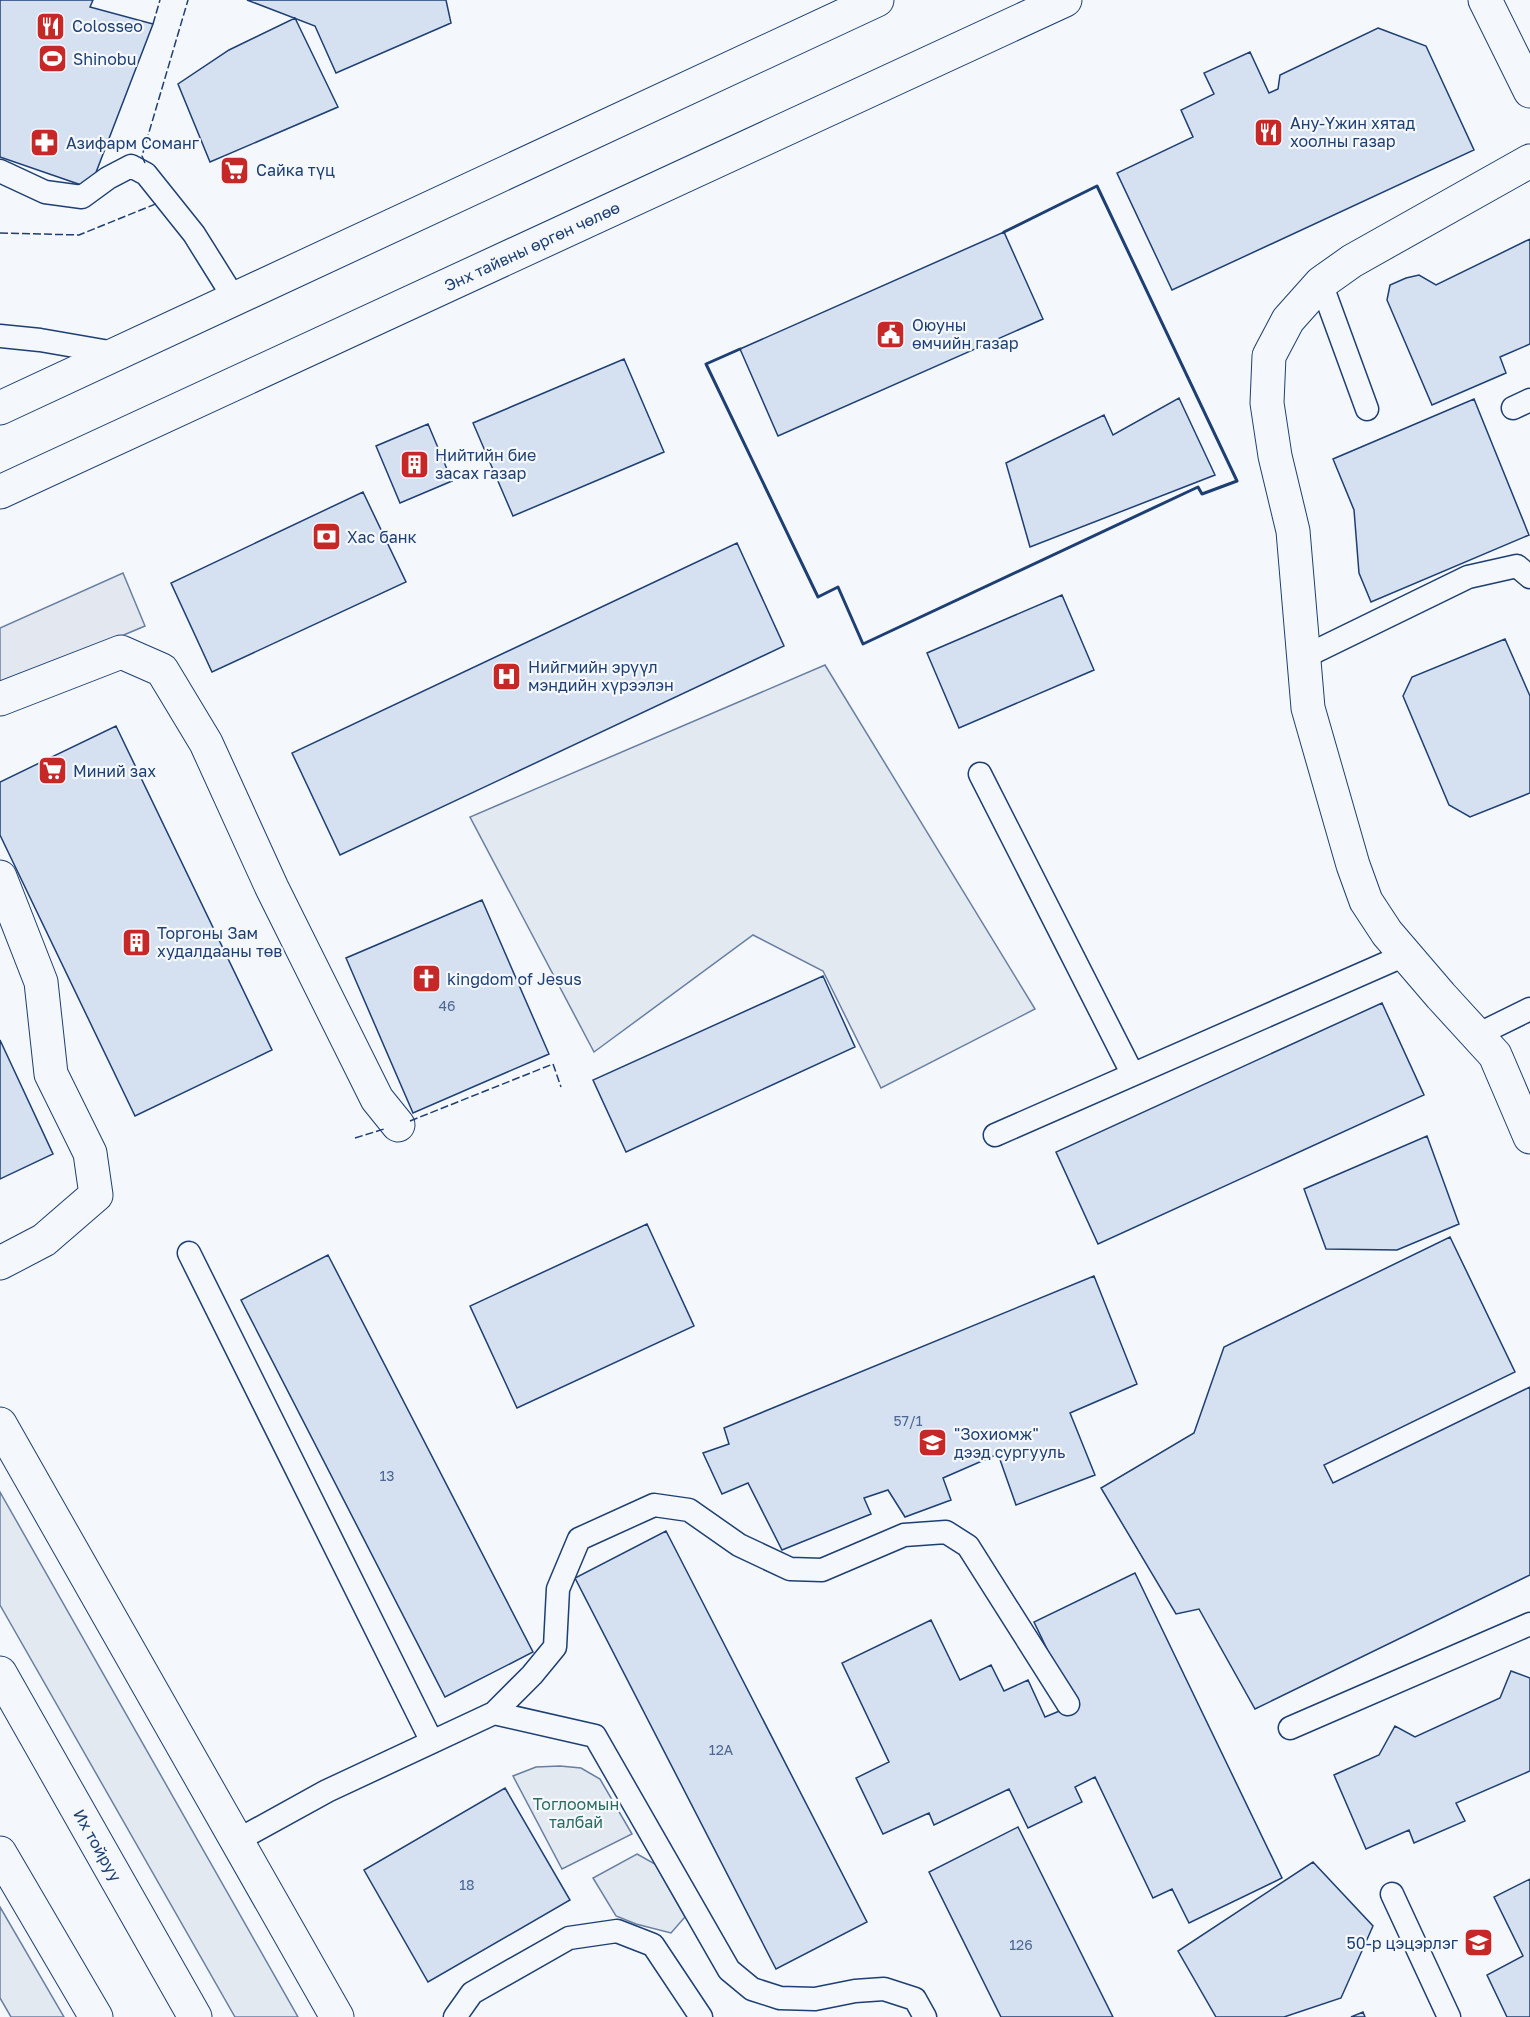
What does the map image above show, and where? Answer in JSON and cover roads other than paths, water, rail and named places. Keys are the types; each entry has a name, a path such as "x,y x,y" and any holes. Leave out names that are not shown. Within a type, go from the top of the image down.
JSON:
{"main road":[{"path":"0,408 877,0"},
{"name":"Энх тайвны өргөн чөлөө","path":"0,492 1065,0"},
{"path":"1485,0 1530,91"},
{"path":"1530,161 1352,261 1321,283 1288,320 1269,356 1267,403 1275,456 1293,531 1308,708 1353,865 1366,900 1387,933 1495,1055 1530,1137"},
{"path":"0,699 122,652 162,670 207,743 272,888 376,1100 398,1125"},
{"path":"0,877 41,981 51,1074 90,1153 96,1195 44,1240 0,1263"},
{"path":"0,1424 337,2017"},
{"name":"Их тойруу","path":"0,1674 195,2017"},
{"path":"0,1853 96,2017"}],"lane":[{"path":"1,174 45,192 82,196 131,166 146,174 194,234 234,298"},
{"path":"1321,283 1367,409"},
{"path":"0,336 40,340 115,354"},
{"path":"1304,657 1468,577 1517,566 1530,577"},
{"path":"980,774 1132,1073"},
{"path":"995,1135 1405,955"},
{"path":"1477,1035 1530,1009"},
{"path":"189,1252 432,1742"},
{"path":"238,1840 327,1791 494,1713 532,1675 555,1647 558,1590 579,1539 654,1505 689,1510 739,1545 790,1569 822,1570 904,1535 946,1532 968,1546 1068,1704"},
{"path":"1290,1728 1530,1624"},
{"path":"494,1713 595,1736 729,1970 752,1989 780,1998 815,1999 855,1991 884,1989 915,1999 925,2017"},
{"path":"1392,1894 1449,2017"},
{"path":"455,2017 472,1993 569,1938 617,1931 653,1945 701,2017"}],"place":[{"name":"Colosseo","path":"51,26"},
{"name":"Shinobu","path":"52,59"},
{"name":"Ану-Үжин хятад хоолны газар","path":"1269,132"},
{"name":"Азифарм Соманг","path":"45,143"},
{"name":"Сайка түц","path":"235,170"},
{"name":"Оюуны өмчийн газар","path":"891,334"},
{"name":"Нийтийн бие засах газар","path":"414,464"},
{"name":"Хас банк","path":"326,537"},
{"name":"Нийгмийн эрүүл мэндийн хүрээлэн","path":"507,676"},
{"name":"Миний зах","path":"52,771"},
{"name":"Торгоны Зам худалдааны төв","path":"136,942"},
{"name":"kingdom of Jesus","path":"426,979"},
{"name":"\"Зохиомж\" дээд сургууль","path":"933,1443"},
{"name":"50-р цэцэрлэг","path":"1479,1943"}],"park label":[{"name":"Тоглоомын талбай","path":"576,1813"}]}
